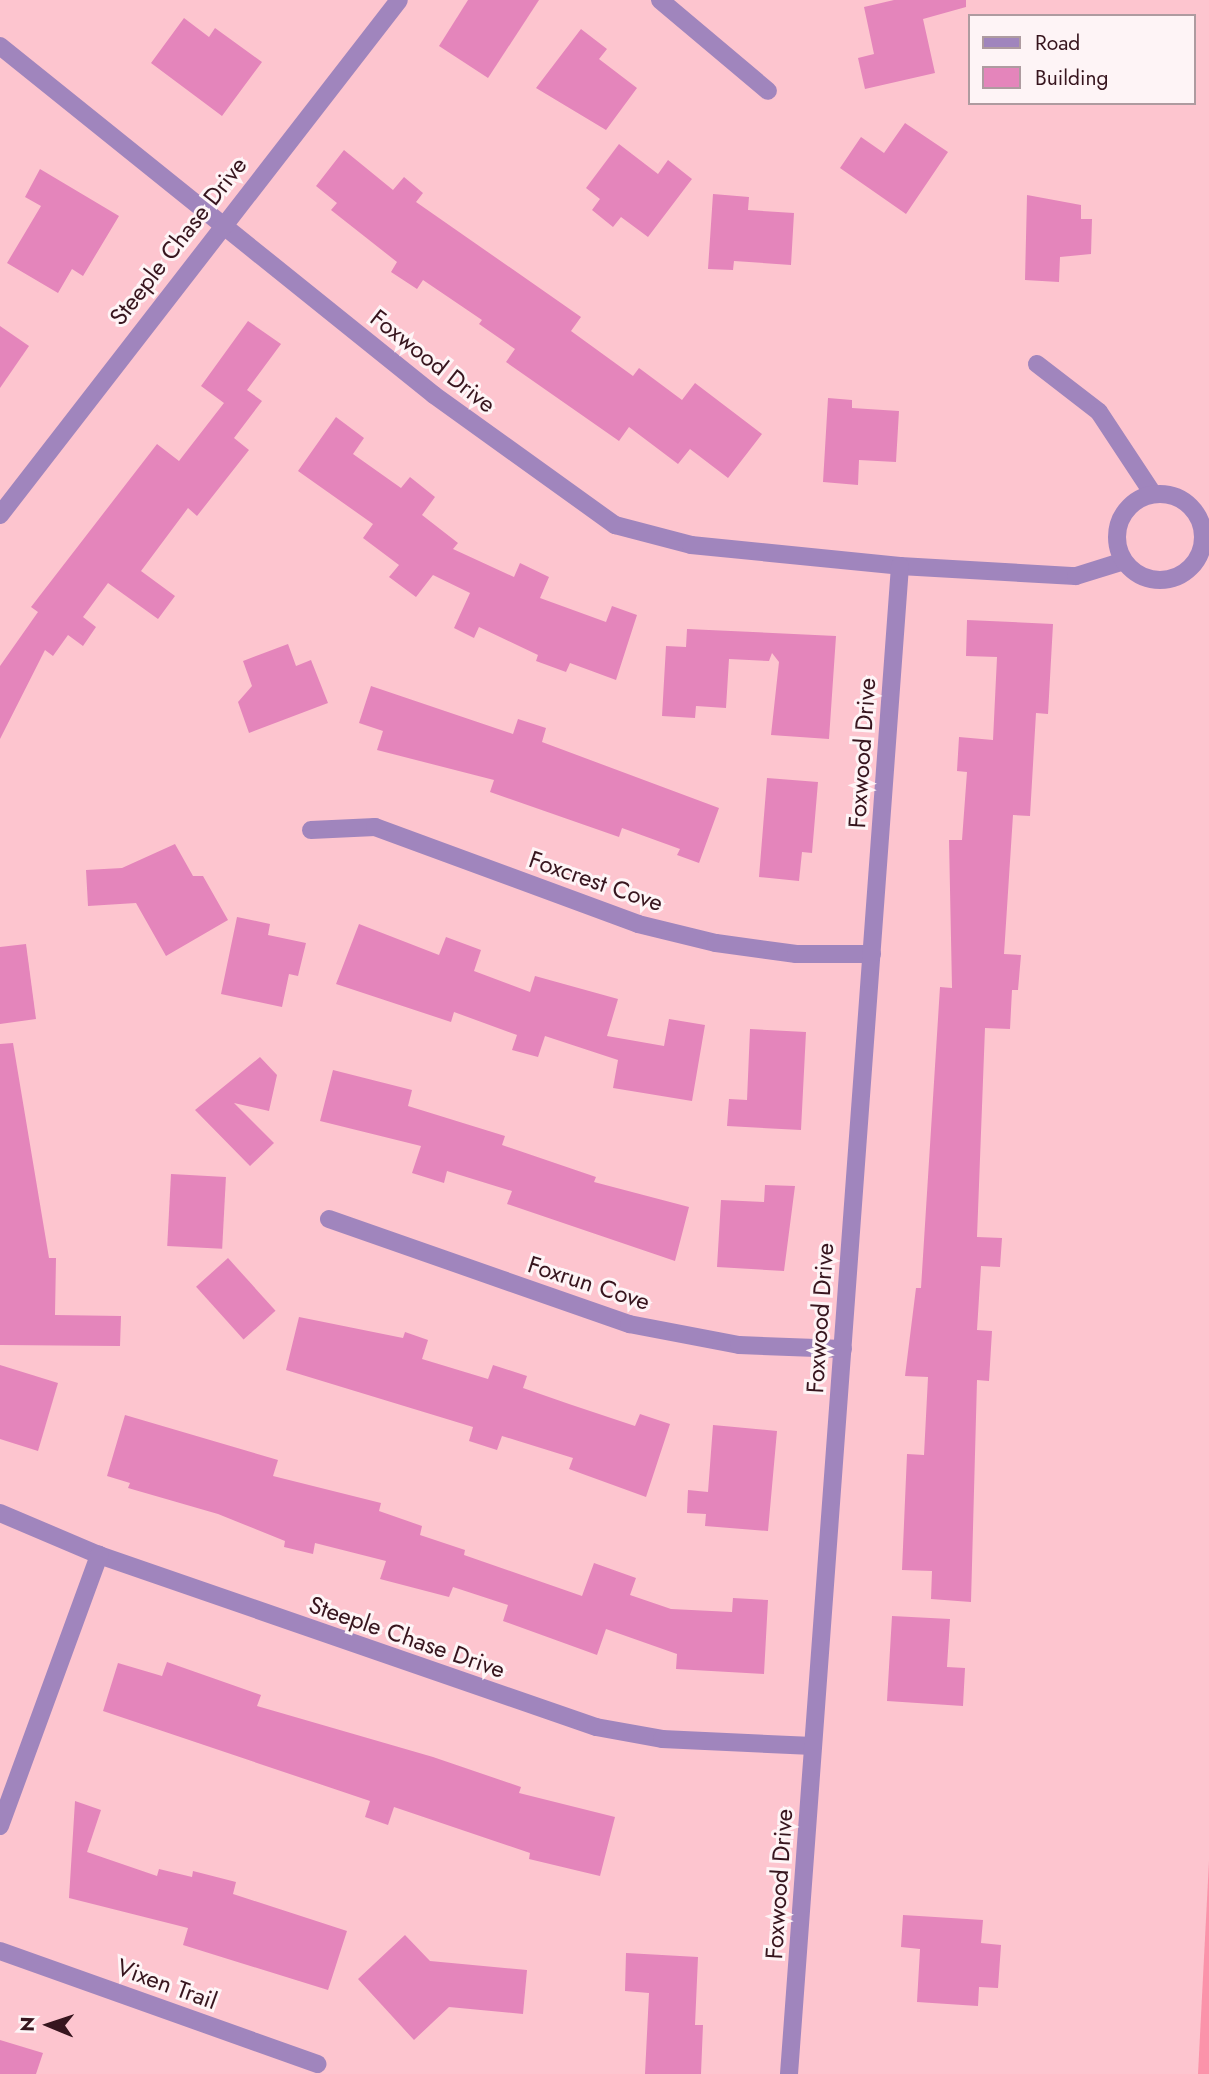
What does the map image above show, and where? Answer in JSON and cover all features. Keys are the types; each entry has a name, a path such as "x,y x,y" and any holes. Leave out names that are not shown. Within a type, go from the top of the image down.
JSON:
{"street":[{"name":"Steeple Chase Drive","path":"0,516 223,223 399,0"},
{"path":"660,0 768,91"},
{"name":"Foxwood Drive","path":"0,46 434,395 615,525 691,545 900,566 1076,576 1124,561"},
{"path":"1037,364 1099,412 1153,494"},
{"path":"1153,494 1181,498 1196,512 1204,540 1205,559 1174,578 1152,580 1124,561 1120,521 1128,508 1153,494"},
{"name":"Foxwood Drive","path":"789,2074 900,566"},
{"name":"Foxcrest Cove","path":"311,830 375,827 638,924 716,943 796,954 872,954"},
{"name":"Foxrun Cove","path":"329,1219 629,1324 739,1345 843,1349"},
{"name":"Steeple Chase Drive","path":"0,1513 99,1555 596,1727 662,1738 813,1746"},
{"path":"0,1826 99,1555"},
{"name":"Vixen Trail","path":"0,1951 318,2064"}],"shaded area":[{"path":"1209,1861 1209,2074 1198,2074"}],"building":[{"path":"468,0 539,0 488,78 439,46"},
{"path":"894,0 966,0 966,7 923,19 935,73 865,89 858,58 874,54 864,7"},
{"path":"184,18 209,37 215,28 262,62 222,116 151,63"},
{"path":"581,29 607,49 599,59 637,88 606,130 536,88"},
{"path":"905,123 948,152 906,214 840,168 861,137 884,153"},
{"path":"619,144 658,174 668,160 692,179 648,237 621,217 613,227 592,210 600,199 586,188"},
{"path":"344,150 393,190 404,177 423,193 416,202 581,317 571,331 633,376 639,368 682,400 695,383 762,434 728,478 690,449 678,464 629,427 619,441 506,362 515,349 479,324 482,320 423,280 417,289 391,272 397,262 331,210 337,203 316,186"},
{"path":"40,169 119,216 83,276 72,269 58,293 7,263 41,206 25,197"},
{"path":"713,194 749,197 748,210 794,213 791,265 734,261 733,270 708,269"},
{"path":"1027,195 1081,205 1081,219 1092,219 1091,254 1060,257 1059,282 1025,280"},
{"path":"248,321 281,344 247,390 262,401 234,438 249,450 197,516 188,508 141,571 175,596 158,619 108,583 83,617 96,627 83,646 68,635 53,656 45,650 0,739 0,666 38,612 31,607 157,444 179,461 224,403 201,386"},
{"path":"0,326 29,346 0,388"},
{"path":"828,398 852,400 852,408 899,411 896,462 859,460 858,485 823,482"},
{"path":"336,417 364,438 353,454 401,488 410,477 435,497 422,515 458,543 453,549 514,577 520,563 549,577 540,598 606,622 612,606 637,615 616,680 570,663 566,672 536,661 538,655 479,627 474,638 454,628 470,593 433,575 416,597 389,577 399,565 363,538 373,524 298,471"},
{"path":"967,620 1053,624 1048,714 1036,713 1030,816 1013,815 1004,954 1021,955 1018,990 1012,990 1010,1029 985,1028 977,1237 1002,1238 1000,1267 981,1266 977,1330 992,1331 989,1381 977,1380 971,1602 931,1599 932,1571 902,1570 907,1454 924,1455 928,1377 905,1376 916,1288 921,1288 940,987 952,988 949,840 962,840 967,772 957,771 959,737 993,740 997,657 966,656"},
{"path":"687,629 836,636 829,739 771,735 779,662 772,653 769,661 729,659 726,708 696,706 695,718 662,716 666,646 686,647"},
{"path":"288,644 296,666 311,660 328,703 249,733 238,702 252,686 243,661"},
{"path":"371,686 513,734 518,719 546,728 542,742 719,808 699,863 677,855 680,849 622,828 619,837 490,792 494,780 377,750 383,731 359,723"},
{"path":"767,778 818,782 812,853 802,852 799,881 759,877"},
{"path":"175,844 193,876 203,876 228,920 166,956 136,903 88,906 86,870 122,868"},
{"path":"237,917 270,924 268,935 306,943 298,976 289,974 282,1007 221,994"},
{"path":"359,924 439,955 446,937 481,950 474,971 530,992 535,976 618,999 607,1036 664,1046 669,1019 705,1025 692,1101 613,1088 618,1060 545,1036 538,1057 512,1050 517,1035 454,1012 451,1022 336,984"},
{"path":"26,944 36,1019 0,1024 0,947"},
{"path":"750,1029 806,1032 801,1130 727,1126 729,1099 747,1100"},
{"path":"13,1043 49,1258 56,1258 55,1315 121,1316 120,1346 0,1345 0,1044"},
{"path":"260,1057 277,1075 269,1111 234,1103 274,1143 250,1166 195,1110"},
{"path":"333,1070 412,1090 408,1106 505,1136 502,1145 596,1177 594,1182 689,1207 675,1261 507,1204 512,1191 447,1171 444,1183 412,1173 421,1146 320,1121"},
{"path":"171,1174 226,1177 222,1249 167,1246"},
{"path":"765,1185 795,1186 784,1271 717,1267 721,1200 764,1202"},
{"path":"228,1258 276,1311 244,1340 196,1287"},
{"path":"299,1317 403,1338 405,1332 428,1340 422,1359 488,1379 493,1365 527,1376 523,1388 635,1426 640,1414 670,1424 646,1497 569,1469 573,1458 502,1436 497,1450 469,1441 473,1427 286,1370"},
{"path":"0,1365 58,1383 38,1451 0,1439"},
{"path":"125,1415 278,1460 273,1476 381,1503 379,1511 422,1526 420,1535 465,1550 464,1555 582,1596 594,1563 636,1578 630,1595 671,1609 732,1612 733,1598 768,1600 764,1674 676,1669 677,1654 606,1629 597,1655 503,1621 508,1605 453,1587 449,1597 380,1579 386,1561 315,1543 313,1554 284,1547 285,1541 218,1514 128,1488 130,1483 107,1476"},
{"path":"713,1425 777,1431 768,1531 705,1526 706,1514 687,1513 688,1490 708,1492"},
{"path":"892,1616 950,1619 947,1667 965,1668 963,1706 887,1701"},
{"path":"167,1662 261,1695 257,1706 433,1757 521,1787 519,1793 615,1817 600,1876 529,1859 530,1853 394,1807 388,1825 365,1817 370,1801 103,1711 118,1663 162,1676"},
{"path":"75,1801 101,1810 87,1852 157,1876 159,1869 192,1877 193,1871 236,1882 233,1894 347,1931 328,1990 183,1945 188,1928 69,1898"},
{"path":"903,1915 983,1920 981,1943 1001,1945 998,1988 979,1987 978,2006 917,2002 920,1949 901,1947"},
{"path":"405,1935 430,1961 527,1970 523,2014 449,2007 414,2040 358,1979"},
{"path":"626,1953 698,1957 695,2025 703,2025 701,2074 645,2074 649,1993 625,1991"},
{"path":"0,2040 43,2053 36,2074 0,2074"}]}
